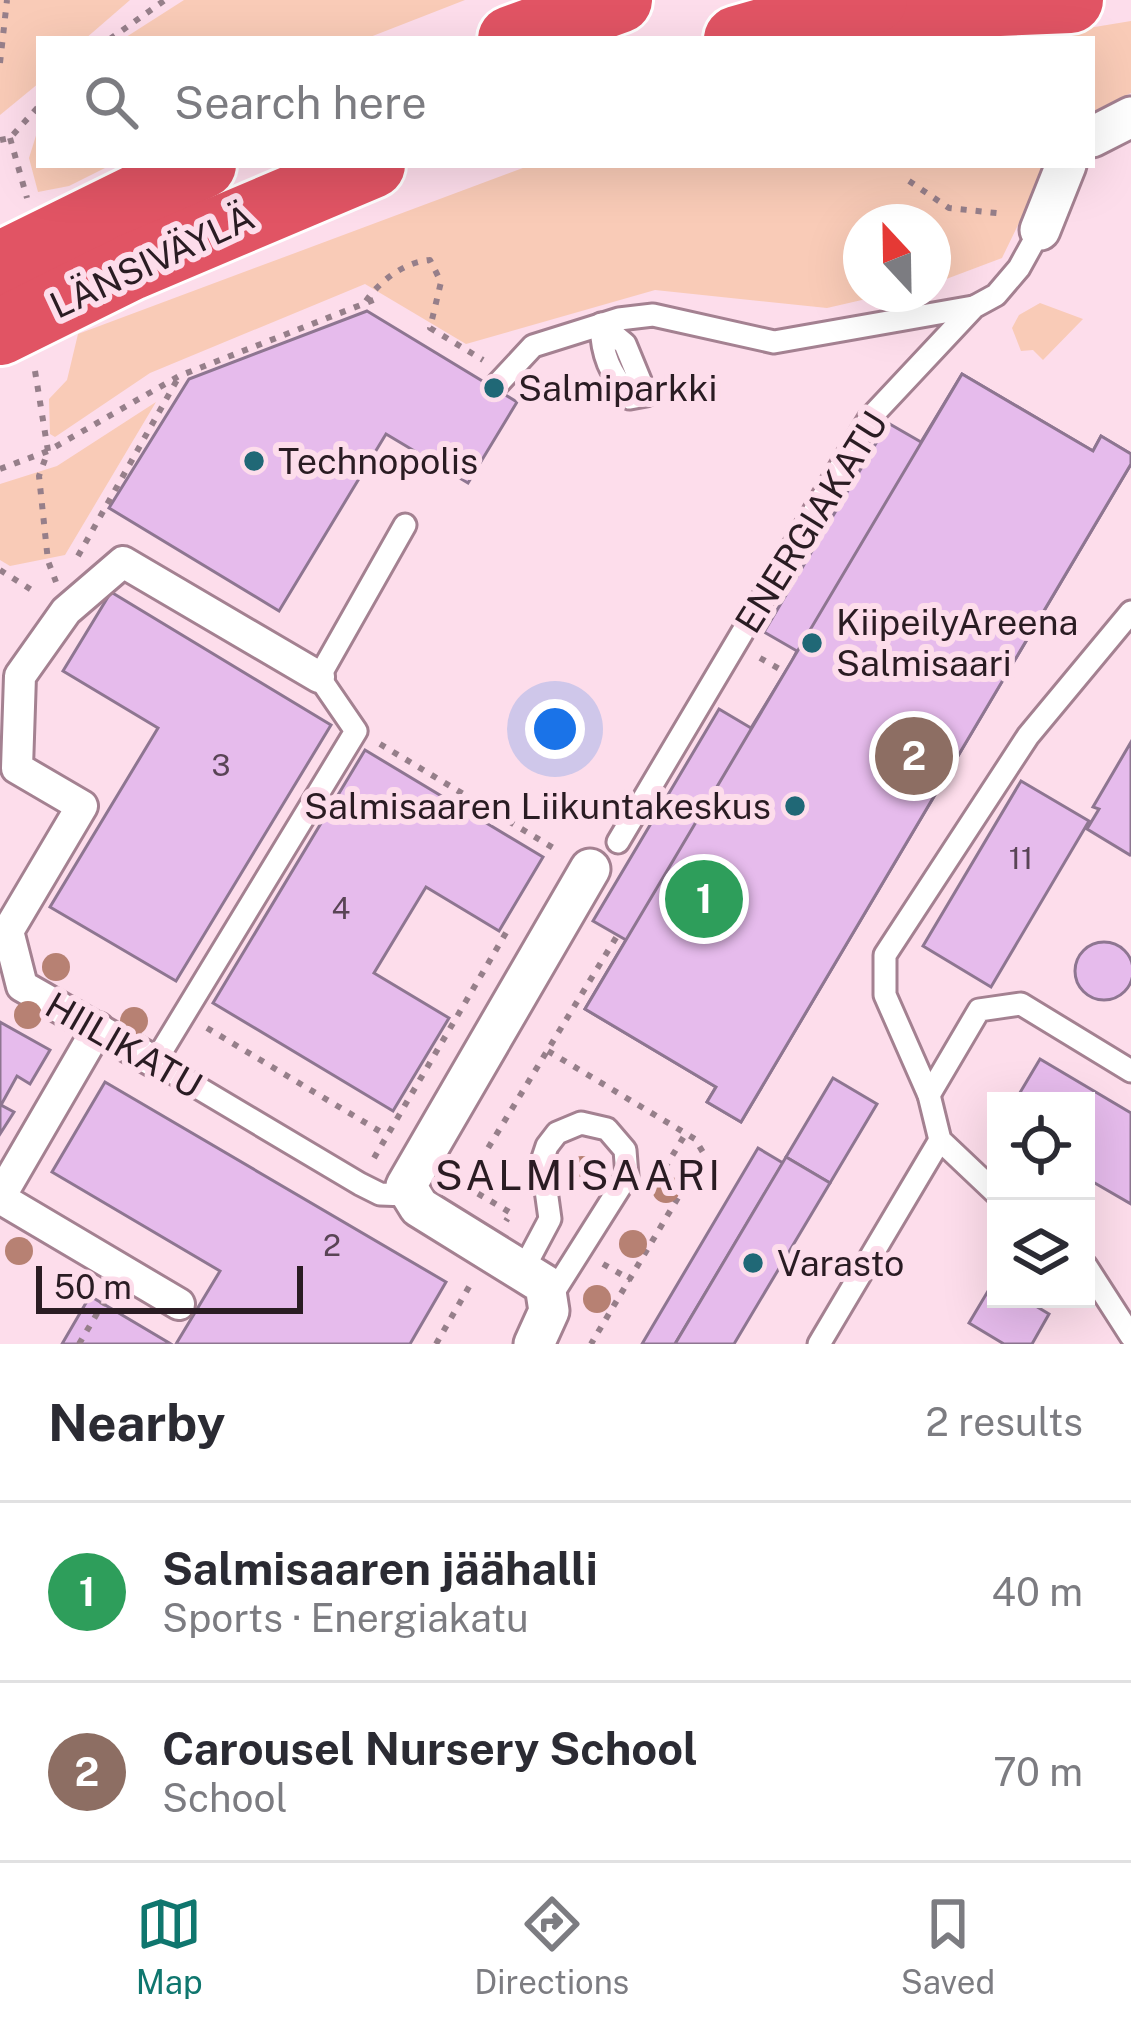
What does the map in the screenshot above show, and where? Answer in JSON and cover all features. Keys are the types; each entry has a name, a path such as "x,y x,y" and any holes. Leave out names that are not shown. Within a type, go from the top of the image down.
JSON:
{"highway":[{"path":"519,36 619,0"},
{"path":"747,36 855,5 1070,0"},
{"name":"LÄNSIVÄYLÄ","path":"0,265 197,168"},
{"name":"LÄNSIVÄYLÄ","path":"17,347 131,267 365,168"}],"street":[{"path":"1095,135 1131,117"},
{"name":"ENERGIAKATU","path":"1042,222 1065,168"},
{"path":"66,611 123,562 319,677"},
{"name":"HIILIKATU","path":"66,611 20,676 17,768 82,806 8,931 22,986 155,1062"},
{"path":"534,1344 521,1271 414,1176 590,869"},
{"path":"98,1028 0,1198 179,1304"}],"lane":[{"name":"ENERGIAKATU","path":"618,842 869,419 974,307 996,295 1019,268 1042,222"},
{"path":"499,380 533,346 602,324 653,315 774,341 974,307"},
{"path":"155,1062 356,730 319,677 404,525"},
{"path":"987,1184 940,1140 929,1095 885,995 885,955 1028,736 1131,613"},
{"path":"929,1095 979,1010 1005,1002 1021,1004 1131,1071"},
{"name":"HIILIKATU","path":"155,1062 380,1194 414,1176"},
{"path":"581,1123 607,1129 625,1150 627,1176 521,1271 550,1219 542,1175 547,1146 556,1133 581,1123"},
{"path":"819,1344 940,1140"},
{"path":"1095,1280 1131,1336"}],"path":[{"path":"0,63 7,0"},
{"path":"114,36 165,0"},
{"path":"0,140 10,138 36,109"},
{"path":"10,138 29,205"},
{"path":"909,181 950,208 1042,222"},
{"path":"363,304 377,286 416,261 430,260 441,282 430,328 499,380"},
{"path":"0,469 48,451 179,376 376,299"},
{"path":"17,347 48,451 39,476 48,561"},
{"path":"0,570 66,611 79,551 179,376"},
{"path":"356,730 555,849 543,869"},
{"path":"360,1184 519,910"},
{"path":"184,1014 386,1135 414,1176 465,1186 617,936"},
{"path":"653,1186 686,1133"},
{"path":"79,1344 122,1270"},
{"path":"436,1344 521,1271"}],"shaded area":[{"path":"0,0 130,0 88,36 36,36 36,85 0,115"},
{"path":"184,0 465,0 373,36 128,36"},
{"path":"1131,21 1131,93 1095,111 1095,36 1040,36"},
{"path":"36,136 36,168 105,168 69,186 38,192 29,158"},
{"path":"523,168 1046,168 1002,258 951,277 951,204 843,204 843,304 827,308 655,290 466,344 365,284 150,373 55,437 50,434 49,399 67,380 78,334"},
{"path":"1040,303 1083,319 1043,360 1033,350 1021,351 1012,328 1019,315"},
{"path":"156,402 65,555 10,566 0,560 0,484 57,466"}],"building":[{"name":"Technopolis","path":"367,311 517,402 468,483 386,434 279,611 109,508 189,379"},
{"name":"Salmisaaren Liikuntakeskus","path":"962,374 1093,451 1101,436 1131,454 1131,464 741,1122 707,1102 716,1087 585,1009 626,940 593,921 719,709 751,728 792,661 797,651 764,632 888,423 921,442"},
{"name":"Salmisaaren Liikuntakeskus","path":"962,374 1093,451 1101,436 1131,454 1131,464 741,1122 707,1102 716,1087 585,1009"},
{"path":"111,592 331,725 176,981 50,907 158,728 63,671"},
{"path":"1131,742 1130,855 1087,829 1099,809 1093,807"},
{"path":"365,750 543,857 499,931 426,887 374,973 449,1018 393,1111 213,1003"},
{"path":"1021,781 1089,821 991,987 923,946"},
{"path":"1093,944 1115,944 1131,960 1131,982 1115,998 1093,998 1077,982 1077,960"},
{"path":"0,1022 50,1050 30,1084 17,1076 1,1105 14,1112 0,1134"},
{"path":"1040,1059 1131,1113 1131,1204 1095,1183 1095,1092 1020,1092"},
{"path":"833,1078 877,1104 830,1183 786,1157"},
{"path":"105,1082 446,1282 410,1344 176,1344 220,1271 52,1172"},
{"path":"758,1148 783,1163 675,1344 642,1344"},
{"name":"Varasto","path":"786,1157 830,1183 734,1344 675,1344"},
{"path":"987,1293 987,1308 1039,1308 1049,1314 1032,1344 1004,1344 969,1323"},
{"path":"90,1296 171,1344 62,1344"}],"place":[{"name":"Salmiparkki","path":"494,388"},
{"name":"Technopolis","path":"254,461"},
{"name":"KiipeilyAreena Salmisaari","path":"812,643"},
{"name":"Carousel Nursery School","path":"914,756"},
{"name":"Salmisaaren Liikuntakeskus","path":"795,806"},
{"name":"Salmisaaren jäähalli","path":"704,899"},
{"name":"Varasto","path":"753,1263"}],"district":[{"name":"SALMISAARI","path":"579,1175"}]}
